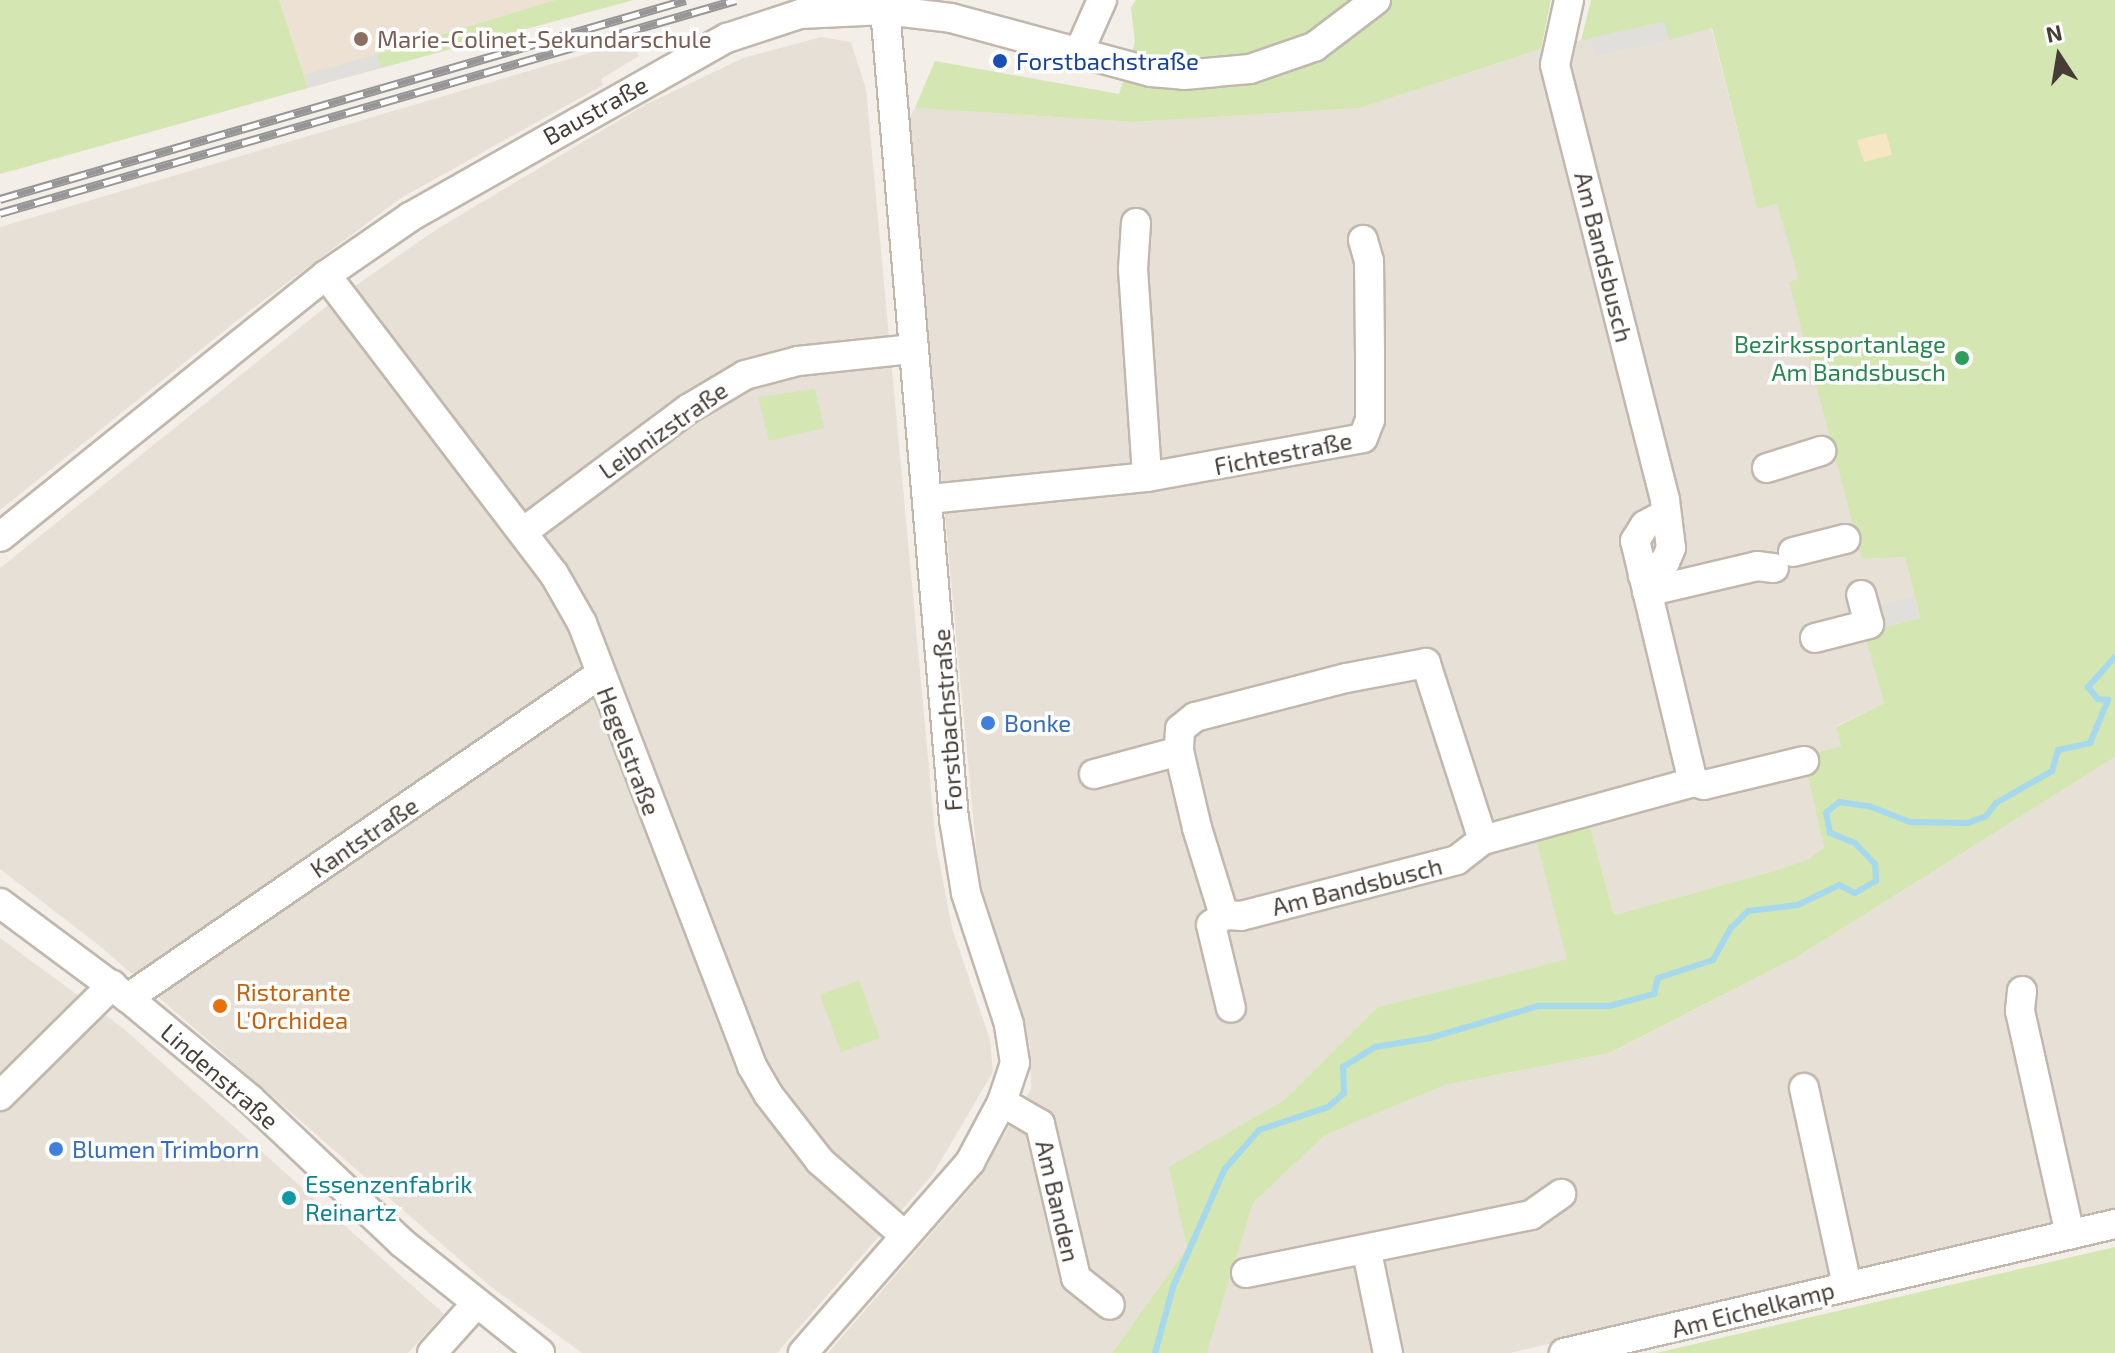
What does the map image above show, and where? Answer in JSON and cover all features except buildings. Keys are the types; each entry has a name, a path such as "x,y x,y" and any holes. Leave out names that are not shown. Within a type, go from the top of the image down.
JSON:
{"street":[{"path":"1078,54 1102,0"},
{"name":"Baustraße","path":"0,537 326,275 446,195 727,38 800,14 885,10 951,18 1159,73 1250,69 1314,47 1376,0"},
{"name":"Am Bandsbusch","path":"1569,0 1555,65 1665,500 1664,515 1645,525 1635,541 1693,782"},
{"name":"Forstbachstraße","path":"803,1353 970,1162 1002,1102 1015,1063 1009,1024 966,893 954,819 930,499 913,349 885,10"},
{"path":"1136,223 1133,269 1147,477"},
{"name":"Fichtestraße","path":"930,499 1147,477 1363,438 1370,420 1370,367 1369,261 1363,240"},
{"name":"Hegelstraße","path":"326,275 523,532 582,623 599,675 752,1066 820,1161 905,1236"},
{"name":"Leibnizstraße","path":"523,532 688,409 745,375 798,361 913,349"},
{"path":"1767,468 1821,451"},
{"path":"1645,583 1757,566 1845,539"},
{"path":"1815,638 1869,624 1861,595"},
{"path":"1231,1008 1211,925 1224,915 1179,751 1180,729 1195,717 1346,678 1426,663 1483,840"},
{"name":"Kantstraße","path":"0,1096 120,992 599,675"},
{"path":"1094,774 1179,751"},
{"name":"Am Bandsbusch","path":"1224,915 1241,916 1457,860 1483,840 1693,782 1704,785 1804,761"},
{"name":"Lindenstraße","path":"0,903 120,992 250,1099 401,1242 540,1353"},
{"path":"2022,991 2020,1011 2070,1234"},
{"name":"Am Eichelkamp","path":"1804,1088 1847,1286"},
{"name":"Am Banden","path":"1002,1102 1040,1124 1076,1278 1110,1305"},
{"path":"1246,1273 1367,1252 1531,1215 1561,1194"},
{"name":"Am Eichelkamp","path":"1564,1353 2115,1224"},
{"path":"1367,1252 1388,1353"},
{"path":"432,1353 476,1304"}],"shaded area":[{"name":"Marie-Colinet-Sekundarschule","path":"279,0 555,0 377,54 381,68 308,88"},
{"path":"1664,22 1669,39 1711,27 1757,209 1777,204 1800,280 1790,282 1863,559 1905,557 1920,618 1865,632 1884,703 1836,726 1841,746 1803,756 1824,847 1809,859 1774,871 1614,915 1590,827 1535,837 1568,959 1378,1007 1284,1100 1170,1167 1187,1248 1112,1353 828,1353 976,1182 1031,1089 1030,1046 979,879 908,121 915,108 1134,122 1360,108 1541,49"},
{"path":"1664,22 1669,40 1595,56 1590,38"},
{"path":"821,37 851,42 866,89 936,844 952,928 990,1040 993,1072 933,1174 777,1353 582,1353 490,1286 101,947 0,869 0,568 328,305 434,231 643,106 743,58"},
{"path":"630,41 639,56 601,79 603,85 401,198 244,315 0,510 0,227"},
{"path":"377,54 381,68 308,88 304,75"},
{"path":"1913,596 1920,618 1885,626 1879,606"},
{"path":"2115,757 2115,1209 1510,1353 1207,1353 1253,1203 1325,1135 1445,1085 1611,1053 1795,958"},
{"path":"0,938 124,1029 444,1314 408,1353 0,1353"}],"green space":[{"path":"0,0 279,0 308,88 0,174"},
{"path":"555,0 634,0 381,68 377,54"},
{"path":"1136,0 1551,0 1541,49 1360,108 1134,122 915,108 935,61 1119,94 1135,42 1131,8"},
{"path":"1591,0 2115,0 2115,757 1795,958 1610,1053 1445,1085 1325,1135 1253,1203 1207,1353 1112,1353 1187,1248 1169,1167 1284,1100 1378,1007 1567,959 1535,836 1590,827 1614,915 1774,871 1809,859 1824,847 1803,756 1841,746 1836,727 1884,703 1864,632 1920,618 1905,557 1862,559 1789,282 1799,279 1777,204 1757,209 1712,28 1669,40 1663,22 1581,41"},
{"path":"815,389 824,428 769,441 758,397"},
{"path":"859,980 880,1038 841,1052 820,995"},
{"path":"2115,1247 2115,1353 1656,1353"}],"sand":[{"path":"1886,133 1892,155 1864,162 1857,140"}],"waterway":[{"path":"1155,1353 1173,1287 1224,1170 1259,1130 1328,1107 1344,1093 1343,1067 1375,1047 1430,1038 1538,1006 1609,1006 1654,994 1658,978 1713,960 1731,928 1748,911 1798,905 1839,885 1855,893 1876,881 1875,864 1855,843 1830,833 1826,813 1839,802 1869,806 1910,822 1968,823 1986,816 1996,803 2052,771 2058,750 2090,743 2108,700 2098,699 2088,687 2115,657"}],"railway":[{"path":"0,199 686,0"},
{"path":"0,213 736,0"}],"place":[{"name":"Marie-Colinet-Sekundarschule","path":"361,39"},
{"name":"Forstbachstraße","path":"1000,61"},
{"name":"Bezirkssportanlage Am Bandsbusch","path":"1962,358"},
{"name":"Bonke","path":"988,723"},
{"name":"Ristorante L'Orchidea","path":"220,1006"},
{"name":"Blumen Trimborn","path":"56,1149"},
{"name":"Essenzenfabrik Reinartz","path":"289,1198"}]}
